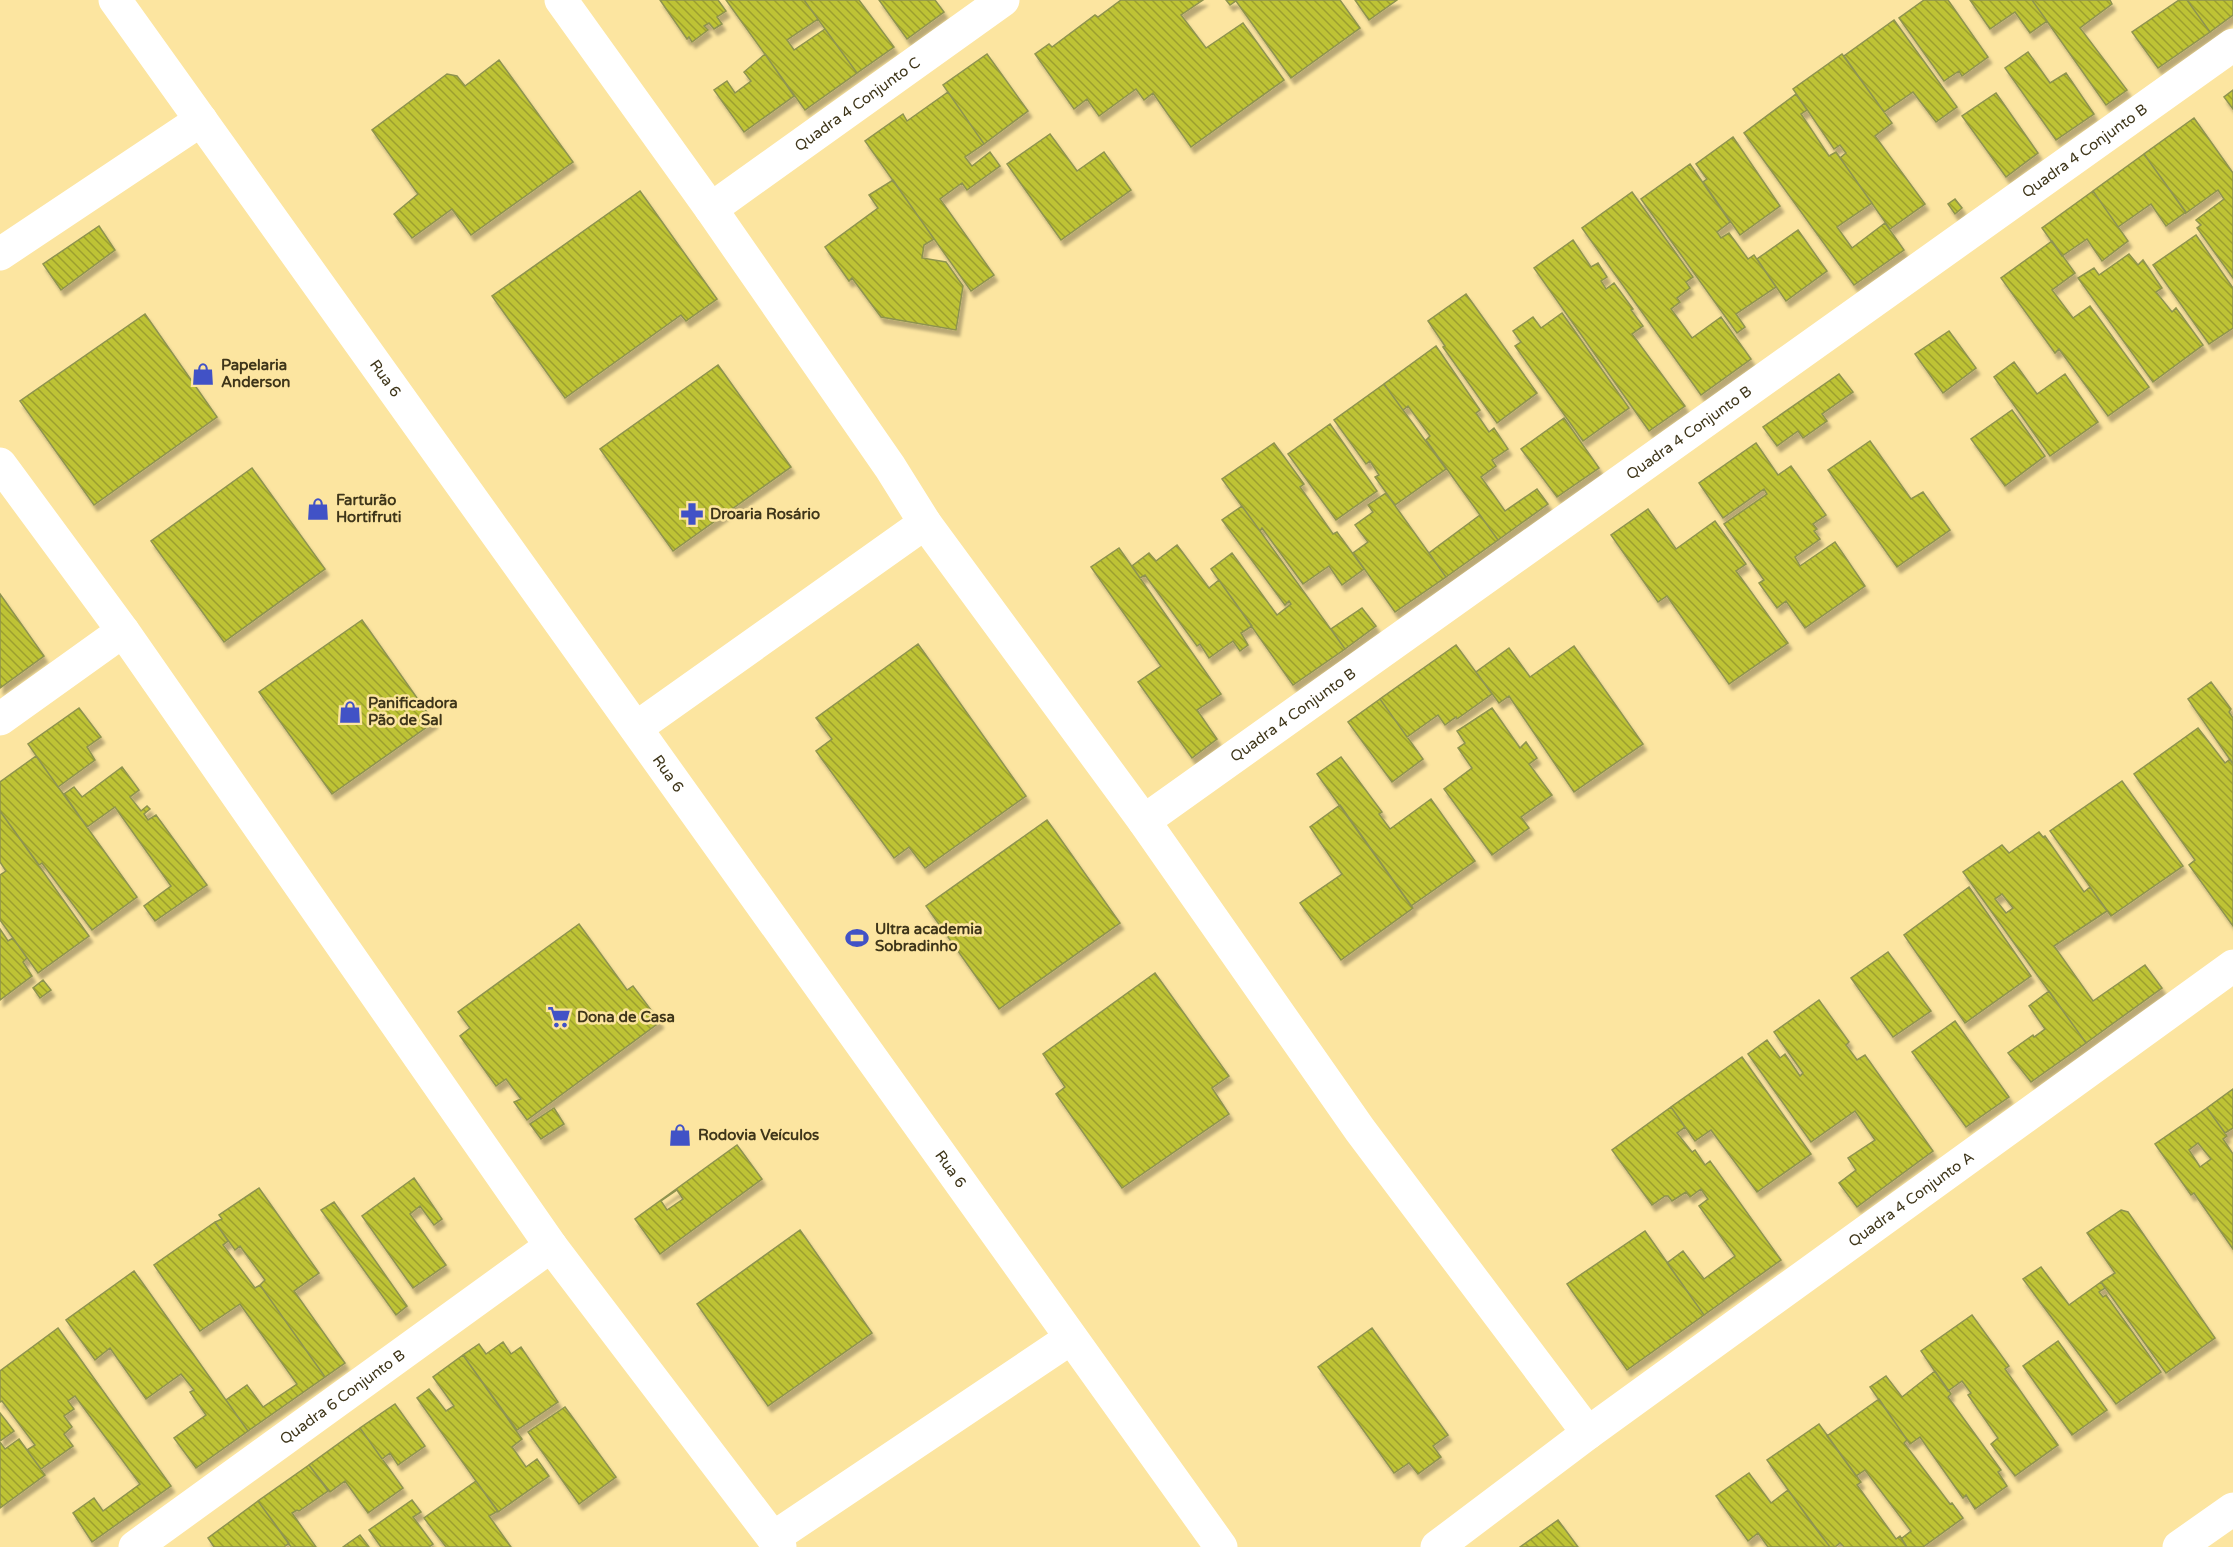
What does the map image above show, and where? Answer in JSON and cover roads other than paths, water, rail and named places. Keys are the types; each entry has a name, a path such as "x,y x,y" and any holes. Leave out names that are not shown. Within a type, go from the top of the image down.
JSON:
{"street":[{"name":"Rua 6","path":"115,0 1221,1547"},
{"path":"561,0 711,209 890,467 926,523 1144,821 1360,1131 1588,1433"},
{"name":"Quadra 4 Conjunto C","path":"711,209 1003,0"},
{"name":"Quadra 4 Conjunto B","path":"1144,821 2233,45"},
{"path":"0,254 201,120"},
{"path":"0,464 123,631 551,1246 776,1542 1071,1338"},
{"path":"636,728 926,523"},
{"path":"0,719 123,631"},
{"name":"Quadra 4 Conjunto A","path":"1437,1547 1588,1433 2233,966"},
{"name":"Quadra 6 Conjunto B","path":"135,1547 551,1246"},
{"path":"2180,1547 2233,1509"}],"place":[{"name":"Papelaria Anderson","path":"203,374"},
{"name":"Farturão Hortifruti","path":"318,509"},
{"name":"Droaria Rosário","path":"692,514"},
{"name":"Panificadora Pão de Sal","path":"350,712"},
{"name":"Ultra academia Sobradinho","path":"857,938"},
{"name":"Dona de Casa","path":"559,1017"},
{"name":"Rodovia Veículos","path":"680,1135"}]}
